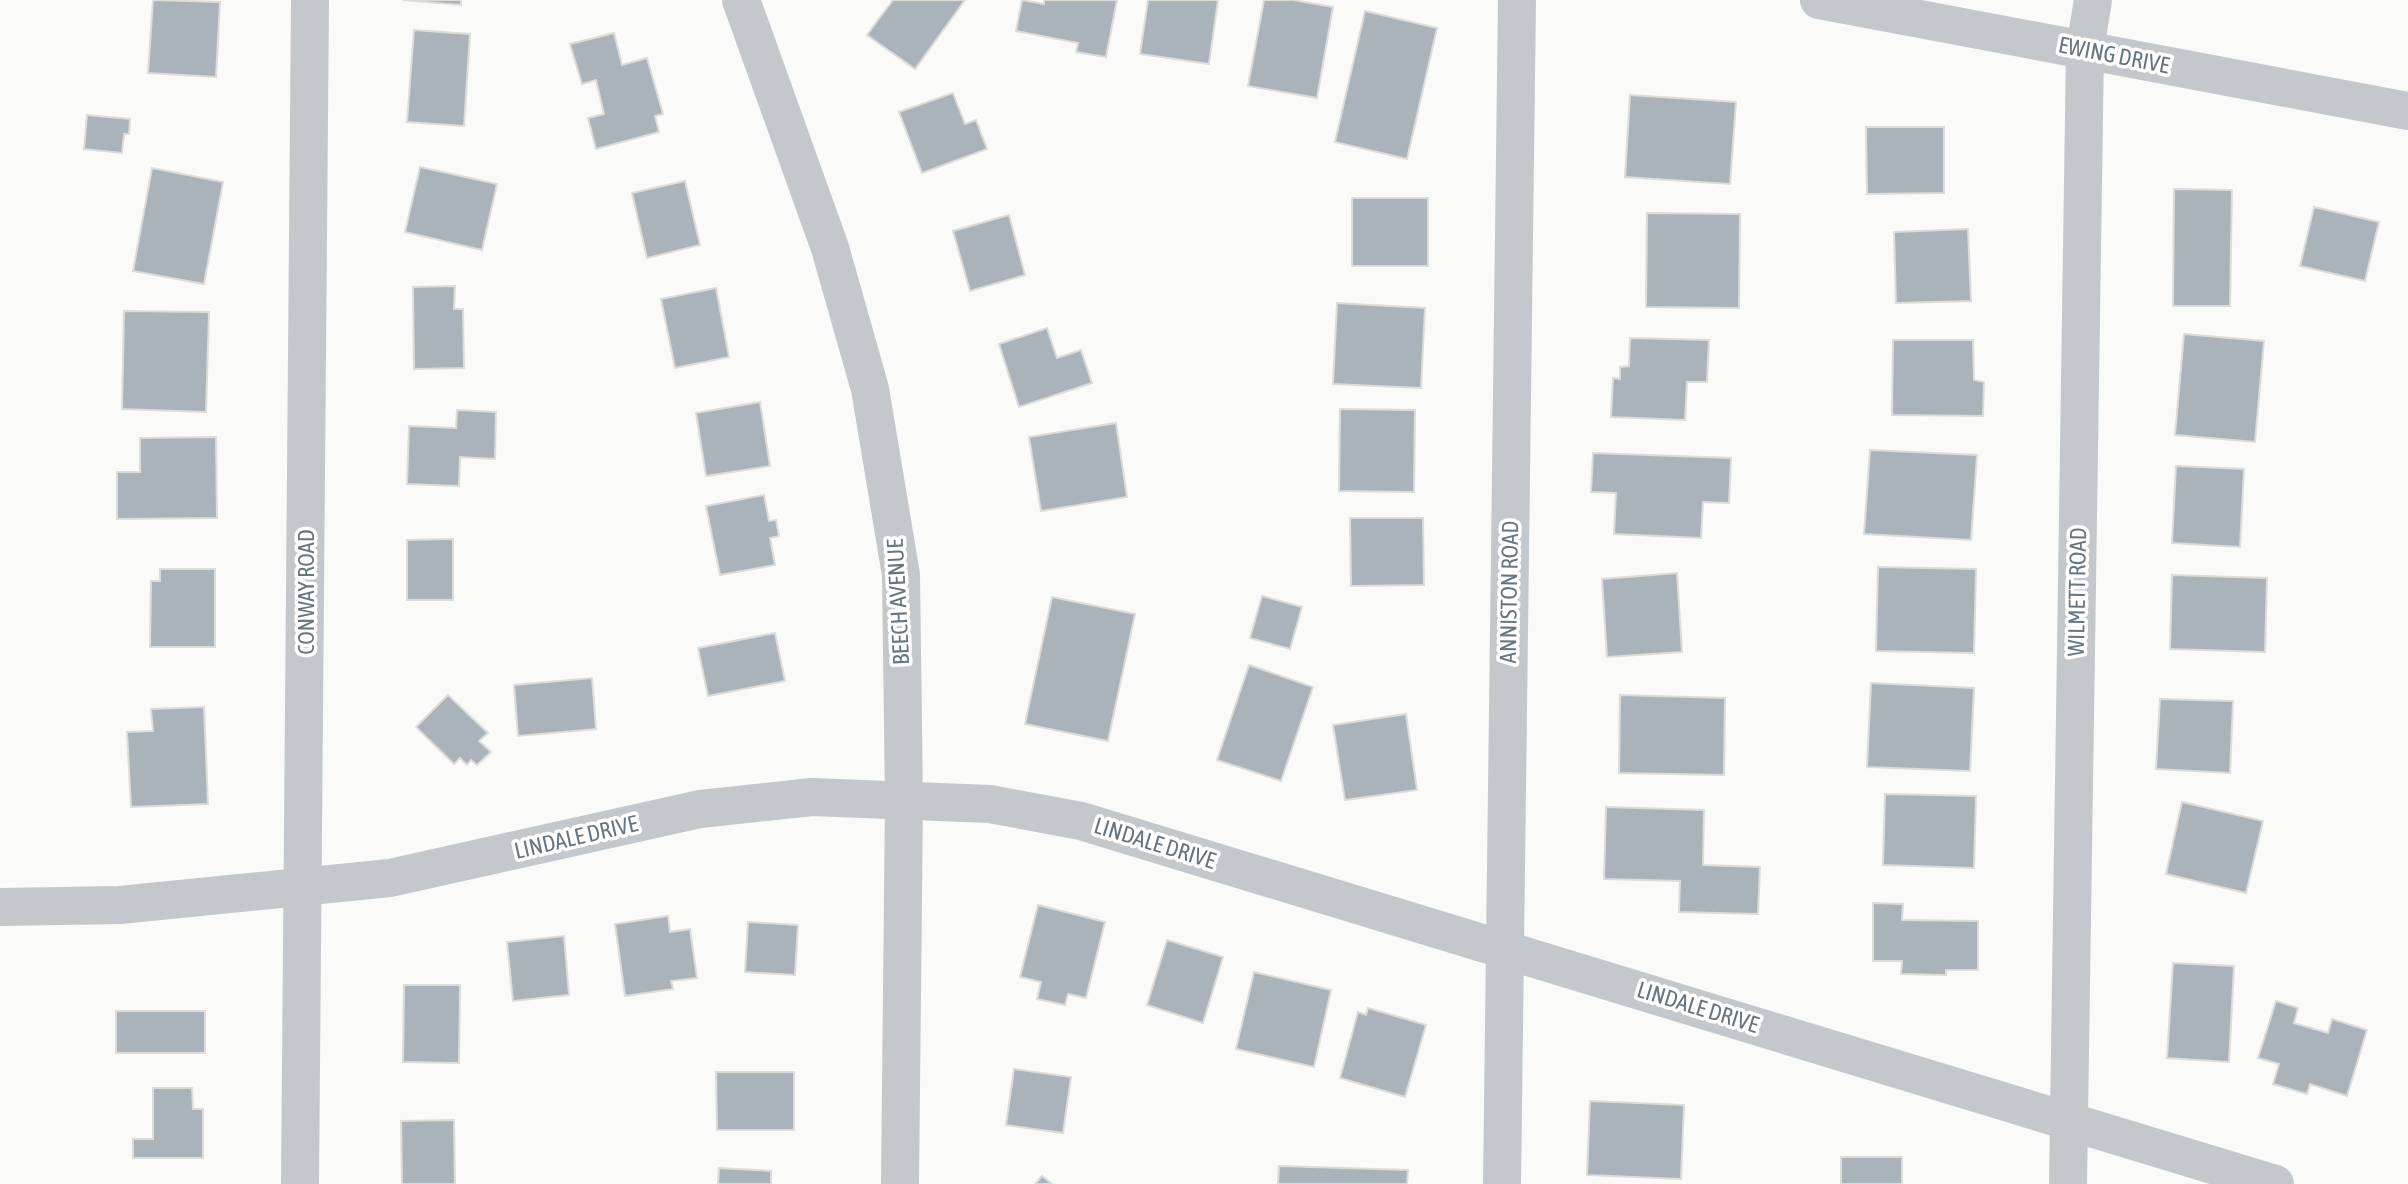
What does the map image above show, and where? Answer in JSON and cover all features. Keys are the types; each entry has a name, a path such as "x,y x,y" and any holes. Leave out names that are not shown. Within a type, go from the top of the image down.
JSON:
{"street":[{"name":"CONWAY ROAD","path":"300,1184 310,0"},
{"name":"BEECH AVENUE","path":"741,0 830,248 870,389 901,575 904,801 900,1184"},
{"name":"ANNISTON ROAD","path":"1502,1184 1517,0"},
{"name":"EWING DRIVE","path":"1819,0 2408,111"},
{"name":"WILMETT ROAD","path":"2068,1184 2085,49 2093,0"},
{"name":"LINDALE DRIVE","path":"0,907 120,905 390,878 700,809 812,797 990,804 1081,821 2275,1184"}],"building":[{"path":"153,0 220,2 216,77 148,73"},
{"path":"403,0 461,0 461,5"},
{"path":"893,0 965,0 915,69 867,35"},
{"path":"1022,0 1044,4 1044,0 1117,0 1106,57 1076,52 1078,43 1016,31"},
{"path":"1148,0 1218,0 1209,64 1140,54"},
{"path":"1264,0 1293,0 1333,7 1317,98 1248,86"},
{"path":"1365,11 1437,28 1407,159 1335,142"},
{"path":"414,30 470,34 464,126 407,122"},
{"path":"614,33 622,65 647,58 663,114 655,116 659,132 596,149 588,118 604,114 596,80 582,84 570,44"},
{"path":"953,93 965,124 976,120 987,149 922,173 899,112"},
{"path":"1630,95 1736,102 1730,184 1625,177"},
{"path":"87,115 130,119 129,134 124,134 122,153 84,149"},
{"path":"1866,127 1944,127 1944,193 1867,194"},
{"path":"420,167 497,184 482,250 405,232"},
{"path":"152,168 223,182 204,284 133,271"},
{"path":"685,181 700,245 647,258 632,193"},
{"path":"2174,189 2232,190 2230,306 2173,306"},
{"path":"1352,198 1428,198 1428,266 1352,266"},
{"path":"2314,207 2379,222 2365,281 2300,266"},
{"path":"1647,213 1740,214 1739,308 1646,307"},
{"path":"1009,215 1025,275 970,291 953,231"},
{"path":"1968,229 1971,301 1896,303 1894,232"},
{"path":"455,286 454,309 463,309 464,368 414,369 413,287"},
{"path":"716,288 729,357 675,368 661,299"},
{"path":"1337,303 1425,308 1421,388 1333,384"},
{"path":"124,311 209,312 206,412 122,409"},
{"path":"1047,328 1057,358 1081,350 1092,383 1019,407 999,344"},
{"path":"2184,334 2264,341 2255,442 2175,435"},
{"path":"1630,338 1709,340 1707,382 1687,382 1685,420 1611,417 1613,378 1620,379 1620,367 1629,366"},
{"path":"1893,340 1973,340 1974,380 1984,382 1983,416 1892,415"},
{"path":"760,402 770,466 706,476 696,413"},
{"path":"1340,409 1415,410 1414,492 1339,491"},
{"path":"457,410 496,412 495,459 460,457 459,486 407,484 409,426 456,428"},
{"path":"1116,423 1127,497 1041,511 1029,437"},
{"path":"216,437 217,518 117,519 117,472 140,472 140,438"},
{"path":"1870,450 1977,455 1971,540 1864,534"},
{"path":"1593,453 1731,458 1729,503 1703,502 1701,538 1614,534 1616,493 1591,492"},
{"path":"2176,466 2244,469 2240,547 2172,543"},
{"path":"764,495 769,521 776,520 779,536 770,538 775,565 720,575 706,506"},
{"path":"1350,518 1423,518 1424,585 1351,586"},
{"path":"453,539 453,600 407,600 407,540"},
{"path":"1878,567 1976,569 1974,653 1876,651"},
{"path":"160,569 215,569 215,647 150,647 151,581 160,581"},
{"path":"1677,573 1682,652 1607,657 1602,579"},
{"path":"2172,575 2267,578 2265,652 2170,649"},
{"path":"1262,596 1302,607 1290,649 1250,638"},
{"path":"1052,597 1135,614 1108,741 1025,724"},
{"path":"775,633 785,681 708,696 698,648"},
{"path":"1249,665 1313,687 1281,781 1217,760"},
{"path":"592,678 596,729 518,736 514,685"},
{"path":"1871,683 1974,688 1970,771 1867,767"},
{"path":"448,695 488,733 479,741 491,752 477,765 471,760 467,765 460,758 454,764 416,727"},
{"path":"1620,695 1725,698 1724,775 1619,773"},
{"path":"2160,699 2233,701 2230,773 2156,769"},
{"path":"204,707 208,804 131,807 127,732 153,731 151,709"},
{"path":"1406,714 1417,790 1345,800 1333,725"},
{"path":"1885,794 1976,796 1974,868 1883,865"},
{"path":"2182,802 2263,821 2246,893 2166,874"},
{"path":"1606,807 1704,810 1703,865 1760,867 1758,914 1679,912 1680,881 1604,879"},
{"path":"1873,903 1903,904 1902,920 1978,921 1978,970 1946,970 1946,975 1901,974 1902,961 1873,961"},
{"path":"1038,905 1105,922 1086,998 1068,994 1065,1005 1037,999 1041,982 1020,977"},
{"path":"668,916 670,932 690,929 697,978 671,981 673,989 625,996 615,924"},
{"path":"748,922 798,925 795,975 745,972"},
{"path":"564,936 569,995 513,1001 507,942"},
{"path":"1167,940 1223,957 1203,1023 1147,1005"},
{"path":"2173,963 2234,966 2229,1062 2167,1058"},
{"path":"1254,972 1331,990 1314,1067 1236,1049"},
{"path":"404,985 460,985 459,1063 403,1062"},
{"path":"2276,1001 2298,1008 2294,1023 2328,1033 2332,1019 2367,1030 2347,1096 2310,1084 2307,1094 2273,1084 2279,1064 2258,1058"},
{"path":"1368,1008 1426,1025 1405,1097 1340,1078 1358,1012 1366,1015"},
{"path":"116,1011 205,1011 205,1053 116,1053"},
{"path":"1014,1069 1071,1077 1063,1133 1006,1125"},
{"path":"716,1072 794,1072 794,1130 717,1130"},
{"path":"153,1088 192,1088 193,1109 203,1109 203,1158 133,1158 133,1139 153,1139"},
{"path":"1590,1101 1684,1105 1681,1179 1587,1175"},
{"path":"454,1120 455,1184 402,1184 401,1121"},
{"path":"1841,1157 1902,1157 1902,1184 1841,1184"},
{"path":"1279,1166 1408,1170 1407,1184 1278,1184"},
{"path":"719,1168 771,1171 771,1184 718,1184"},
{"path":"1042,1176 1052,1184 1035,1184"}]}
